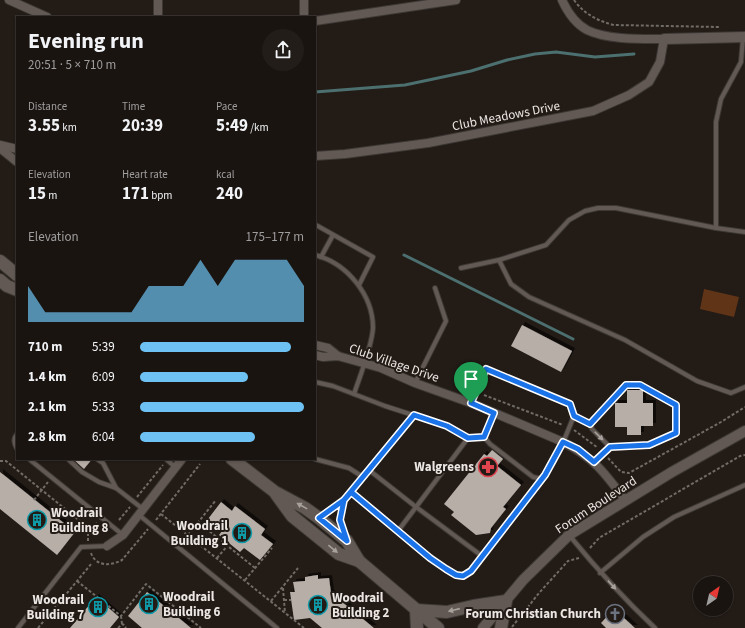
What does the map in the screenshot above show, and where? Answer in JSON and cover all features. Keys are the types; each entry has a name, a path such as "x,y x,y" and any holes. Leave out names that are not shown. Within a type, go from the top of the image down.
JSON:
{"main road":[{"path":"0,261 16,275"},
{"path":"0,280 7,286 16,290"},
{"path":"233,460 275,492 305,508 319,518 347,541 359,561 438,628"},
{"path":"275,492 292,516 339,554 359,561"},
{"path":"416,610 446,612 506,601 501,628"},
{"path":"416,610 417,628"}],"street":[{"path":"9,0 46,16"},
{"path":"158,0 158,16"},
{"path":"304,0 304,16"},
{"path":"316,21 456,0"},
{"path":"562,0 568,13 587,30 612,38 664,39 744,37"},
{"name":"Club Meadows Drive","path":"316,156 344,154 428,143 592,111 629,95 649,82 660,62 664,39"},
{"path":"0,146 16,149"},
{"path":"0,146 16,161"},
{"name":"Club Village Drive","path":"316,345 328,348 338,356"},
{"name":"Club Village Drive","path":"316,355 323,357 338,356 365,362 471,403 578,449 594,462 625,500"},
{"name":"Forum Boulevard","path":"483,628 506,601 568,535 625,500 745,431"},
{"path":"107,546 123,535 181,460"}],"lane":[{"path":"716,228 716,122 721,99 741,62 744,37"},
{"path":"461,268 499,260 546,245 569,220 585,211 598,208 616,208 716,228 745,232"},
{"path":"316,225 373,257 359,285"},
{"path":"321,257 333,234"},
{"path":"316,255 347,272 359,285 368,303 373,328 365,362 354,394"},
{"path":"499,260 511,284 529,297 625,340 697,381 731,393 745,387"},
{"path":"415,382 446,321 435,288"},
{"path":"351,492 430,558 456,575 463,576 471,571 552,464 574,416 570,404 486,369 471,403"},
{"path":"316,382 333,386 447,426 468,438 484,437"},
{"path":"590,424 626,385 640,385 676,405 676,433 649,445 610,447 594,462"},
{"path":"484,437 494,413"},
{"path":"319,518 344,500 414,415"},
{"path":"574,416 590,424 592,429 610,447"},
{"path":"16,436 14,442 16,447"},
{"path":"484,437 490,444 533,477 542,479"},
{"path":"398,531 468,438"},
{"path":"316,459 349,468 363,477"},
{"path":"30,460 123,535"},
{"path":"69,460 82,472 98,482 116,488 134,502 141,512 276,628"},
{"path":"99,460 103,464 116,488"},
{"path":"167,460 176,467"},
{"path":"369,470 482,556"},
{"path":"600,573 643,537 674,518 745,485"},
{"path":"344,500 340,520 347,541"},
{"path":"568,535 600,573 636,611 655,628"},
{"path":"18,628 81,547 107,546"}],"path":[{"path":"574,0 580,8 590,16 614,25 722,26"},
{"path":"484,395 576,431 598,448 621,472 626,474 721,422 745,407"},
{"path":"512,628 539,593 568,561 578,559 595,544 599,538 740,456 745,455"},
{"path":"119,520 165,460"},
{"path":"0,461 6,461 91,530"},
{"path":"34,500 52,478"},
{"path":"188,535 216,500"},
{"path":"161,514 304,628"},
{"path":"74,531 81,522"},
{"path":"198,522 255,568"},
{"path":"217,558 228,545"},
{"path":"245,580 272,548"},
{"path":"38,628 92,563"},
{"path":"271,601 298,568"},
{"path":"77,581 121,616 122,624 126,628"},
{"path":"121,616 146,584 202,628"},
{"path":"282,587 285,613"},
{"path":"284,600 291,600"},
{"path":"118,628 122,624"}],"shaded area":[{"path":"704,289 739,297 734,317 700,309"}],"building":[{"path":"522,325 572,351 561,372 511,346"},
{"path":"627,390 642,390 643,403 653,403 653,426 641,426 641,435 627,435 627,427 615,427 615,403 627,403"},
{"path":"492,450 503,459 497,466 521,485 503,507 506,509 491,528 490,533 476,535 451,515 454,512 444,504 484,454 487,456"},
{"path":"74,460 91,460 84,469"},
{"name":"Woodrail Building 8","path":"0,472 75,532 57,555 0,509"},
{"name":"Woodrail Building 1","path":"221,502 232,511 235,506 265,529 261,535 273,544 260,560 244,548 240,552 219,535 222,531 208,519"},
{"name":"Woodrail Building 2","path":"318,575 318,579 329,578 331,593 374,628 322,628 310,618 294,620 290,592 295,592 293,582 305,581 305,577"},
{"name":"Woodrail Building 6","path":"147,592 191,628 142,628 128,616"},
{"name":"Woodrail Building 7","path":"96,597 119,617 110,628 70,628"},
{"name":"Forum Christian Church","path":"614,609 635,628 606,628 601,623"}],"waterway":[{"path":"316,92 405,85 471,71 507,60 535,54 556,52 595,57 634,54"},
{"path":"404,255 573,339"}],"place":[{"name":"Walgreens","path":"488,467"},
{"name":"Woodrail Building 8","path":"37,520"},
{"name":"Woodrail Building 1","path":"242,533"},
{"name":"Woodrail Building 6","path":"149,604"},
{"name":"Woodrail Building 2","path":"318,605"},
{"name":"Woodrail Building 7","path":"98,607"},
{"name":"Forum Christian Church","path":"615,614"}],"route":[{"path":"471,403 486,369 570,404 574,416 590,424 626,385 640,385 676,405 676,433 649,445 610,447 594,462 578,449 563,442 545,475 471,571 463,576 456,575 430,558 351,492 344,500 319,518 347,541 340,520 344,500 414,415 447,426 468,438 484,437 494,413 471,403"}]}
